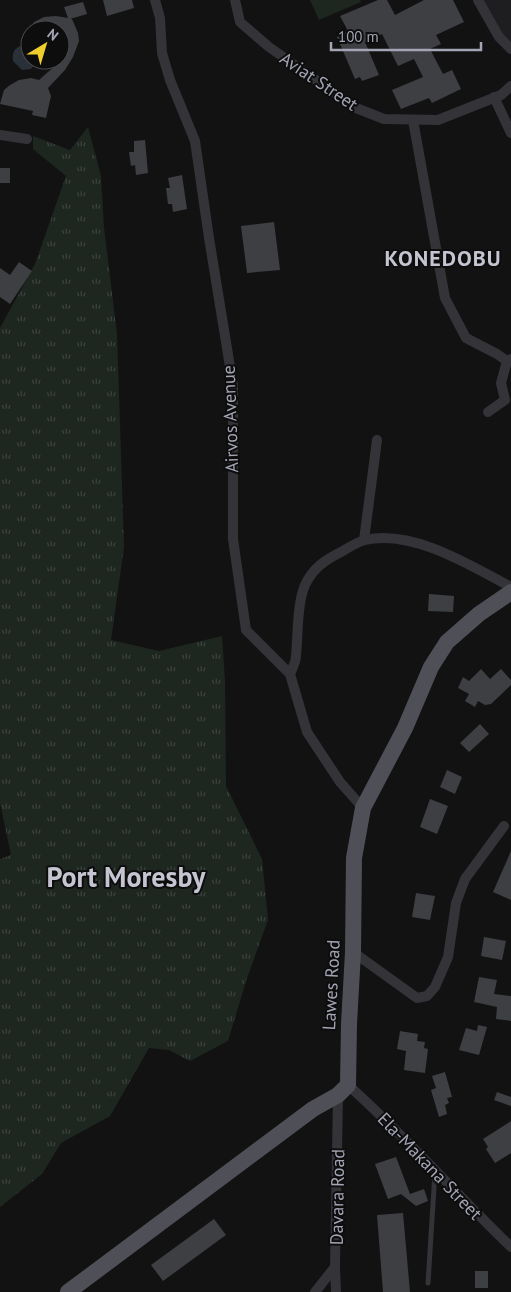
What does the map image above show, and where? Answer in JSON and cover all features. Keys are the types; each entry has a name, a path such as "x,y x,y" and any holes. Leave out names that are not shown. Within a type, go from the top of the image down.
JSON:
{"main road":[{"name":"Lawes Road","path":"343,1090 353,952 354,858 363,808 404,728 431,667 447,642 479,614 511,592"},
{"path":"68,1292 313,1109 343,1090"}],"street":[{"name":"Airvos Avenue","path":"155,0 160,18 162,53 170,80 195,141 232,385 233,539 246,630 290,674 307,732 340,782 363,808"},
{"name":"Aviat Street","path":"235,0 240,22 269,47 356,108 384,119 438,120 501,95 511,86"},
{"path":"478,0 499,38 511,49"},
{"path":"494,97 511,133"},
{"path":"413,120 445,298 466,338 509,360 501,382 505,400 488,412"},
{"path":"0,135 27,139"},
{"path":"364,540 377,440"},
{"path":"290,674 296,658 296,635 305,584 316,567 364,540 394,538 416,542 473,567 511,587"},
{"path":"353,952 418,998 427,996 436,986 448,957 456,903 465,879 504,826"},
{"name":"Ela-Makana Street","path":"343,1090 435,1169 483,1221 511,1247"},
{"name":"Davara Road","path":"315,1292 335,1267 343,1090"},
{"path":"335,1267 336,1292"}],"lane":[{"path":"428,1283 435,1169"}],"shaded area":[{"path":"478,0 511,0 511,43 499,37"},
{"path":"20,47 20,68 13,61 14,51"}],"green space":[{"path":"310,0 360,0 361,2 319,20"},
{"path":"88,127 101,176 104,228 117,334 124,547 111,640 159,651 222,636 225,682 226,786 262,859 268,920 246,981 228,1041 190,1061 169,1050 149,1048 110,1116 61,1143 42,1174 0,1207 0,859 11,855 0,803 0,328 35,264 66,176 33,149 33,136 70,150"}],"building":[{"path":"103,0 132,0 134,8 107,16"},
{"path":"378,0 387,0 395,15 424,0 453,0 464,22 436,35 441,44 430,49 443,74 452,70 461,89 432,103 429,98 401,109 392,90 423,77 414,59 398,66 382,34 365,42 379,75 362,81 360,77 355,79 337,37 348,31 340,16"},
{"path":"83,2 87,14 70,19 72,19 78,33 79,41 70,62 70,20 38,20 44,17 56,16 68,18 64,7"},
{"path":"50,70 65,70 48,88 51,96 46,118 32,115 33,111 0,104 4,90 10,85 19,80 31,78 39,80"},
{"path":"145,140 148,173 136,175 135,165 131,166 129,152 134,152 134,141"},
{"path":"0,168 10,168 10,183 0,183"},
{"path":"182,175 187,209 173,212 172,204 168,204 166,188 170,188 168,178"},
{"path":"274,222 280,270 247,273 241,226"},
{"path":"19,262 32,271 10,304 0,297 0,268 10,275"},
{"path":"429,594 454,596 453,612 428,611"},
{"path":"481,669 490,679 501,669 511,680 511,685 491,704 485,705 478,701 475,707 465,701 469,694 458,688 463,677 469,681"},
{"path":"480,724 489,734 469,752 460,743"},
{"path":"447,770 462,777 455,794 440,787"},
{"path":"430,799 448,806 437,834 420,827"},
{"path":"511,851 511,900 493,892"},
{"path":"416,893 435,896 430,920 412,917"},
{"path":"484,937 506,941 502,960 481,956"},
{"path":"479,977 497,980 494,994 511,996 511,1021 496,1019 497,1007 474,1002"},
{"path":"478,1025 487,1027 479,1055 459,1050 466,1028 477,1031"},
{"path":"400,1031 418,1034 417,1041 425,1042 424,1048 428,1049 425,1073 404,1070 406,1051 397,1049"},
{"path":"445,1072 452,1097 447,1098 449,1103 445,1105 447,1114 439,1117 431,1090 436,1088 432,1076"},
{"path":"497,1092 511,1097 511,1106 494,1100"},
{"path":"511,1121 511,1153 495,1163 486,1149 488,1147 483,1139"},
{"path":"396,1157 410,1194 424,1189 428,1201 416,1206 401,1194 388,1199 375,1164"},
{"path":"403,1213 410,1292 383,1292 377,1215"},
{"path":"214,1219 226,1235 163,1281 151,1265"},
{"path":"475,1271 488,1271 488,1288 475,1288"}],"district":[{"name":"KONEDOBU","path":"443,258"},
{"name":"Port Moresby","path":"126,876"}]}
